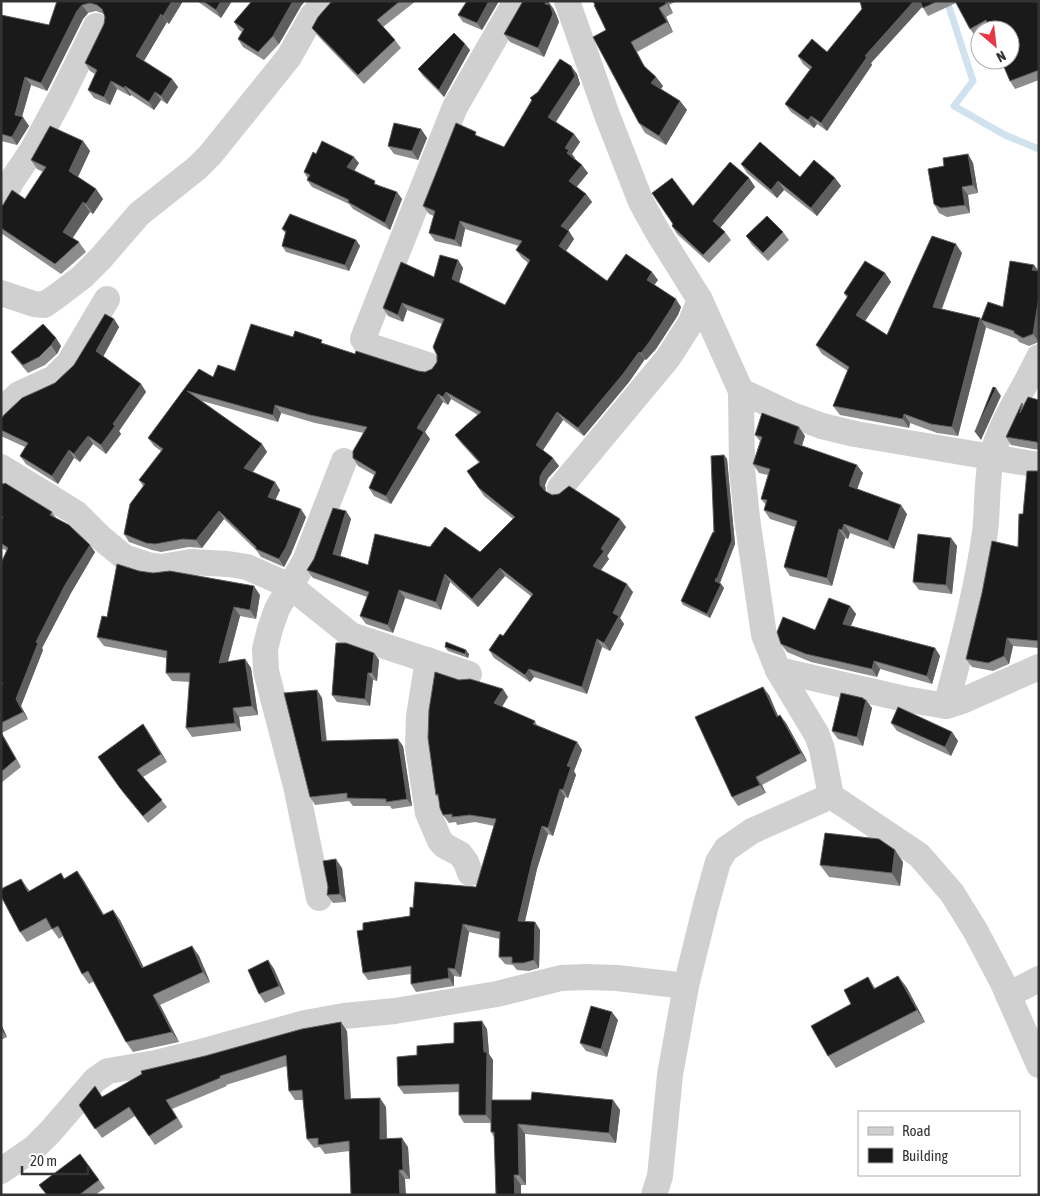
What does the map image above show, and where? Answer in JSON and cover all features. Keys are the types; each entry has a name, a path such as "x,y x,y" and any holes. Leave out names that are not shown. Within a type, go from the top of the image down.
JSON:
{"street":[{"path":"1,293 34,304 44,305 82,277 139,214 197,168 210,155 289,57 312,16 326,1"},
{"path":"428,364 367,345 363,339 455,107 516,1"},
{"path":"567,1 607,115 641,202 700,300 741,391 742,469 764,635 778,670 817,735 822,749 831,796 919,855 952,893 975,930 1008,994 1039,1065"},
{"path":"1,203 11,182 33,149 61,97 96,26"},
{"path":"1,411 19,394 54,378 62,371 69,363 107,299"},
{"path":"560,488 668,358 691,322 700,300"},
{"path":"946,706 971,605 985,532 991,457 1006,418 1039,357"},
{"path":"741,391 792,415 822,426 855,434 1039,465"},
{"path":"319,898 296,786 266,671 265,649 277,609 305,561 344,461"},
{"path":"1,467 76,513 124,557 161,567 191,562 247,567 290,586 351,635 469,674"},
{"path":"428,660 419,716 418,747 428,813 440,842 460,854 466,862 470,873"},
{"path":"778,670 905,699 946,706 970,698 1039,667"},
{"path":"654,1195 660,1176 670,1075 686,986 718,862 726,849 752,831 831,796"},
{"path":"1,1171 34,1148 95,1080 108,1071 181,1057 305,1023 344,1016 395,1011 497,994 560,978 617,978 686,986"},
{"path":"1008,994 1039,979"}],"building":[{"path":"57,1 172,1 163,16 161,14 136,56 172,79 161,96 155,92 149,102 125,86 124,88 111,81 104,97 88,90 97,70 85,63 104,24 105,17 102,9 97,5 90,3 82,5 77,11 41,83 25,77 15,115 23,117 12,137 1,134 1,15 49,25"},
{"path":"203,1 221,1 216,10"},
{"path":"252,1 293,1 273,36 258,52 238,39 244,29 234,22"},
{"path":"332,1 400,1 377,20 395,40 358,75 312,28 318,17"},
{"path":"467,1 489,1 477,23 458,15"},
{"path":"523,1 546,1 545,4 550,5 553,14 538,48 504,34"},
{"path":"593,1 665,1 666,4 659,8 667,22 631,42 644,66 656,77 651,83 680,101 659,136 639,123 593,37 606,30"},
{"path":"860,1 914,1 865,56 867,57 821,123 811,116 808,120 785,104 812,67 798,56 812,39 827,52 862,9"},
{"path":"920,1 938,1 923,8"},
{"path":"955,1 1039,1 1039,70 1010,81 1005,70 1020,70 1020,20 970,20 970,29"},
{"path":"454,33 465,44 439,90 418,69"},
{"path":"560,59 571,66 575,76 548,117 574,134 565,148 569,150 567,153 582,165 569,181 586,194 561,226 569,231 559,246 607,281 626,254 652,272 647,280 676,299 641,353 639,352 578,428 557,412 536,445 553,458 540,477 540,485 545,491 552,495 559,494 569,486 620,519 601,549 604,551 593,566 627,584 613,613 619,616 604,643 597,639 582,687 529,669 525,675 489,650 500,634 503,636 533,594 500,568 472,599 445,574 436,602 399,590 388,625 360,616 369,592 307,570 314,559 333,508 346,511 333,554 368,565 375,534 430,547 445,527 480,552 515,517 479,488 467,471 480,462 455,435 481,412 446,392 443,397 438,394 417,428 424,432 386,496 369,488 376,472 353,458 353,451 367,427 310,415 275,405 273,415 187,391 262,444 244,468 275,482 268,497 301,509 286,547 279,559 256,549 219,511 196,540 183,539 155,544 146,543 124,534 130,504 145,484 139,480 163,449 148,438 199,369 213,377 218,365 235,371 251,324 293,337 295,331 322,340 321,343 355,354 356,351 425,372 432,369 437,362 437,355 433,347 444,319 402,303 398,315 383,308 401,262 434,277 440,255 458,260 452,279 505,305 530,260 516,250 522,241 460,221 455,240 429,233 435,211 423,206 456,123 476,132 475,135 504,147 532,100 530,98 538,92"},
{"path":"394,123 421,129 412,151 388,146"},
{"path":"50,126 83,141 69,171 96,189 86,204 83,202 63,232 79,242 55,264 1,228 1,206 12,190 25,199 46,167 31,160"},
{"path":"322,141 354,157 347,167 375,181 374,184 397,192 385,223 348,202 349,200 307,180 310,175 304,172 313,152 316,154"},
{"path":"760,142 800,177 814,160 835,178 811,208 778,181 771,190 741,164"},
{"path":"968,154 973,185 962,187 965,205 941,208 934,204 928,169 944,166 943,158"},
{"path":"730,162 749,178 713,221 725,232 703,255 672,226 673,224 652,193 672,178 693,206"},
{"path":"290,214 356,240 345,265 282,246 286,231 282,229"},
{"path":"767,216 783,232 763,253 746,236"},
{"path":"932,236 956,244 933,307 980,318 952,427 931,424 904,414 903,419 833,406 849,367 816,345 848,296 844,293 865,261 885,273 856,315 887,335"},
{"path":"1010,261 1034,265 1032,270 1039,271 1039,297 1033,334 1023,338 1014,333 1014,331 981,320 988,302 1003,307"},
{"path":"105,314 114,319 96,351 141,384 101,445 88,436 74,454 69,450 52,476 20,456 28,443 1,430 1,419 22,398 55,383 74,365"},
{"path":"43,324 56,338 39,357 23,365 11,352"},
{"path":"993,387 996,388 975,432"},
{"path":"1028,397 1039,400 1039,443 1006,437 1022,403 1020,413"},
{"path":"762,413 799,427 794,443 857,465 849,486 901,505 888,541 844,524 842,530 839,529 827,578 784,567 797,521 764,510 767,500 761,499 770,469 753,464 762,437 755,435"},
{"path":"724,455 732,540 715,581 721,584 707,614 681,601 714,533 711,456"},
{"path":"1027,471 1039,471 1039,641 1007,638 1004,656 988,663 966,659 992,541 1018,547 1019,514 1023,514"},
{"path":"1,483 5,483 52,512 50,515 69,525 90,545 65,585 36,642 38,643 16,699 23,712 1,723 1,684 3,683 1,682 1,563 8,548 1,543 1,520 3,517 1,516"},
{"path":"918,534 951,538 946,585 913,582"},
{"path":"117,564 139,571 153,573 170,571 254,586 250,610 234,607 219,663 245,659 252,706 233,708 235,723 186,728 190,673 166,673 167,651 97,637 102,616 107,617"},
{"path":"829,598 850,606 843,624 935,648 927,676 874,661 872,669 806,654 781,644 777,632 783,617 815,630"},
{"path":"446,642 466,650 465,654 445,647"},
{"path":"336,643 346,643 374,653 372,673 368,673 365,699 332,695"},
{"path":"435,672 459,680 470,679 503,689 494,703 535,721 533,724 577,742 567,766 571,767 563,790 560,789 548,828 542,826 518,921 535,922 534,960 512,963 512,957 499,957 500,932 463,924 455,969 448,968 449,978 411,984 411,966 363,973 357,931 363,930 363,923 410,916 410,907 413,908 415,882 476,887 496,819 470,815 452,817 452,814 443,815 440,808 438,794 436,795 428,738 429,710"},
{"path":"763,687 777,717 780,715 801,753 756,777 760,785 732,797 695,717"},
{"path":"317,690 322,741 398,739 407,799 386,802 386,799 347,798 347,793 310,797 284,693"},
{"path":"841,693 866,700 857,737 832,731"},
{"path":"898,707 952,732 945,747 891,723"},
{"path":"143,724 161,754 137,770 162,800 143,816 98,757"},
{"path":"1,733 16,759 1,772"},
{"path":"825,833 879,839 895,850 892,873 820,865"},
{"path":"336,859 340,894 327,895 328,887 323,861"},
{"path":"77,871 103,915 113,910 142,968 192,946 203,972 153,995 172,1032 126,1042 88,971 82,974 58,926 52,929 46,918 20,932 1,896 1,889 21,879 28,892 61,873 64,879"},
{"path":"268,960 279,986 259,994 248,970"},
{"path":"898,976 917,1010 828,1056 811,1026 851,1004 844,990 868,977 874,989"},
{"path":"591,1006 612,1012 601,1049 580,1043"},
{"path":"482,1021 484,1052 487,1052 486,1115 459,1115 459,1084 398,1086 397,1057 417,1055 417,1046 454,1043 454,1023"},
{"path":"341,1022 345,1099 380,1098 380,1139 402,1138 403,1170 399,1170 400,1195 351,1195 349,1141 318,1145 318,1138 307,1139 302,1090 289,1091 286,1055 220,1076 220,1078 166,1100 177,1118 149,1136 129,1107 95,1129 79,1105 95,1086 102,1097 142,1074 141,1071 205,1056 302,1029"},
{"path":"532,1092 613,1100 609,1133 518,1124 519,1175 514,1175 515,1195 496,1195 494,1132 491,1132 491,1100 531,1100"},
{"path":"80,1154 99,1180 79,1195 47,1195 39,1185"}],"waterway":[{"path":"947,1 973,81 954,106 1005,135 1039,149"}]}
